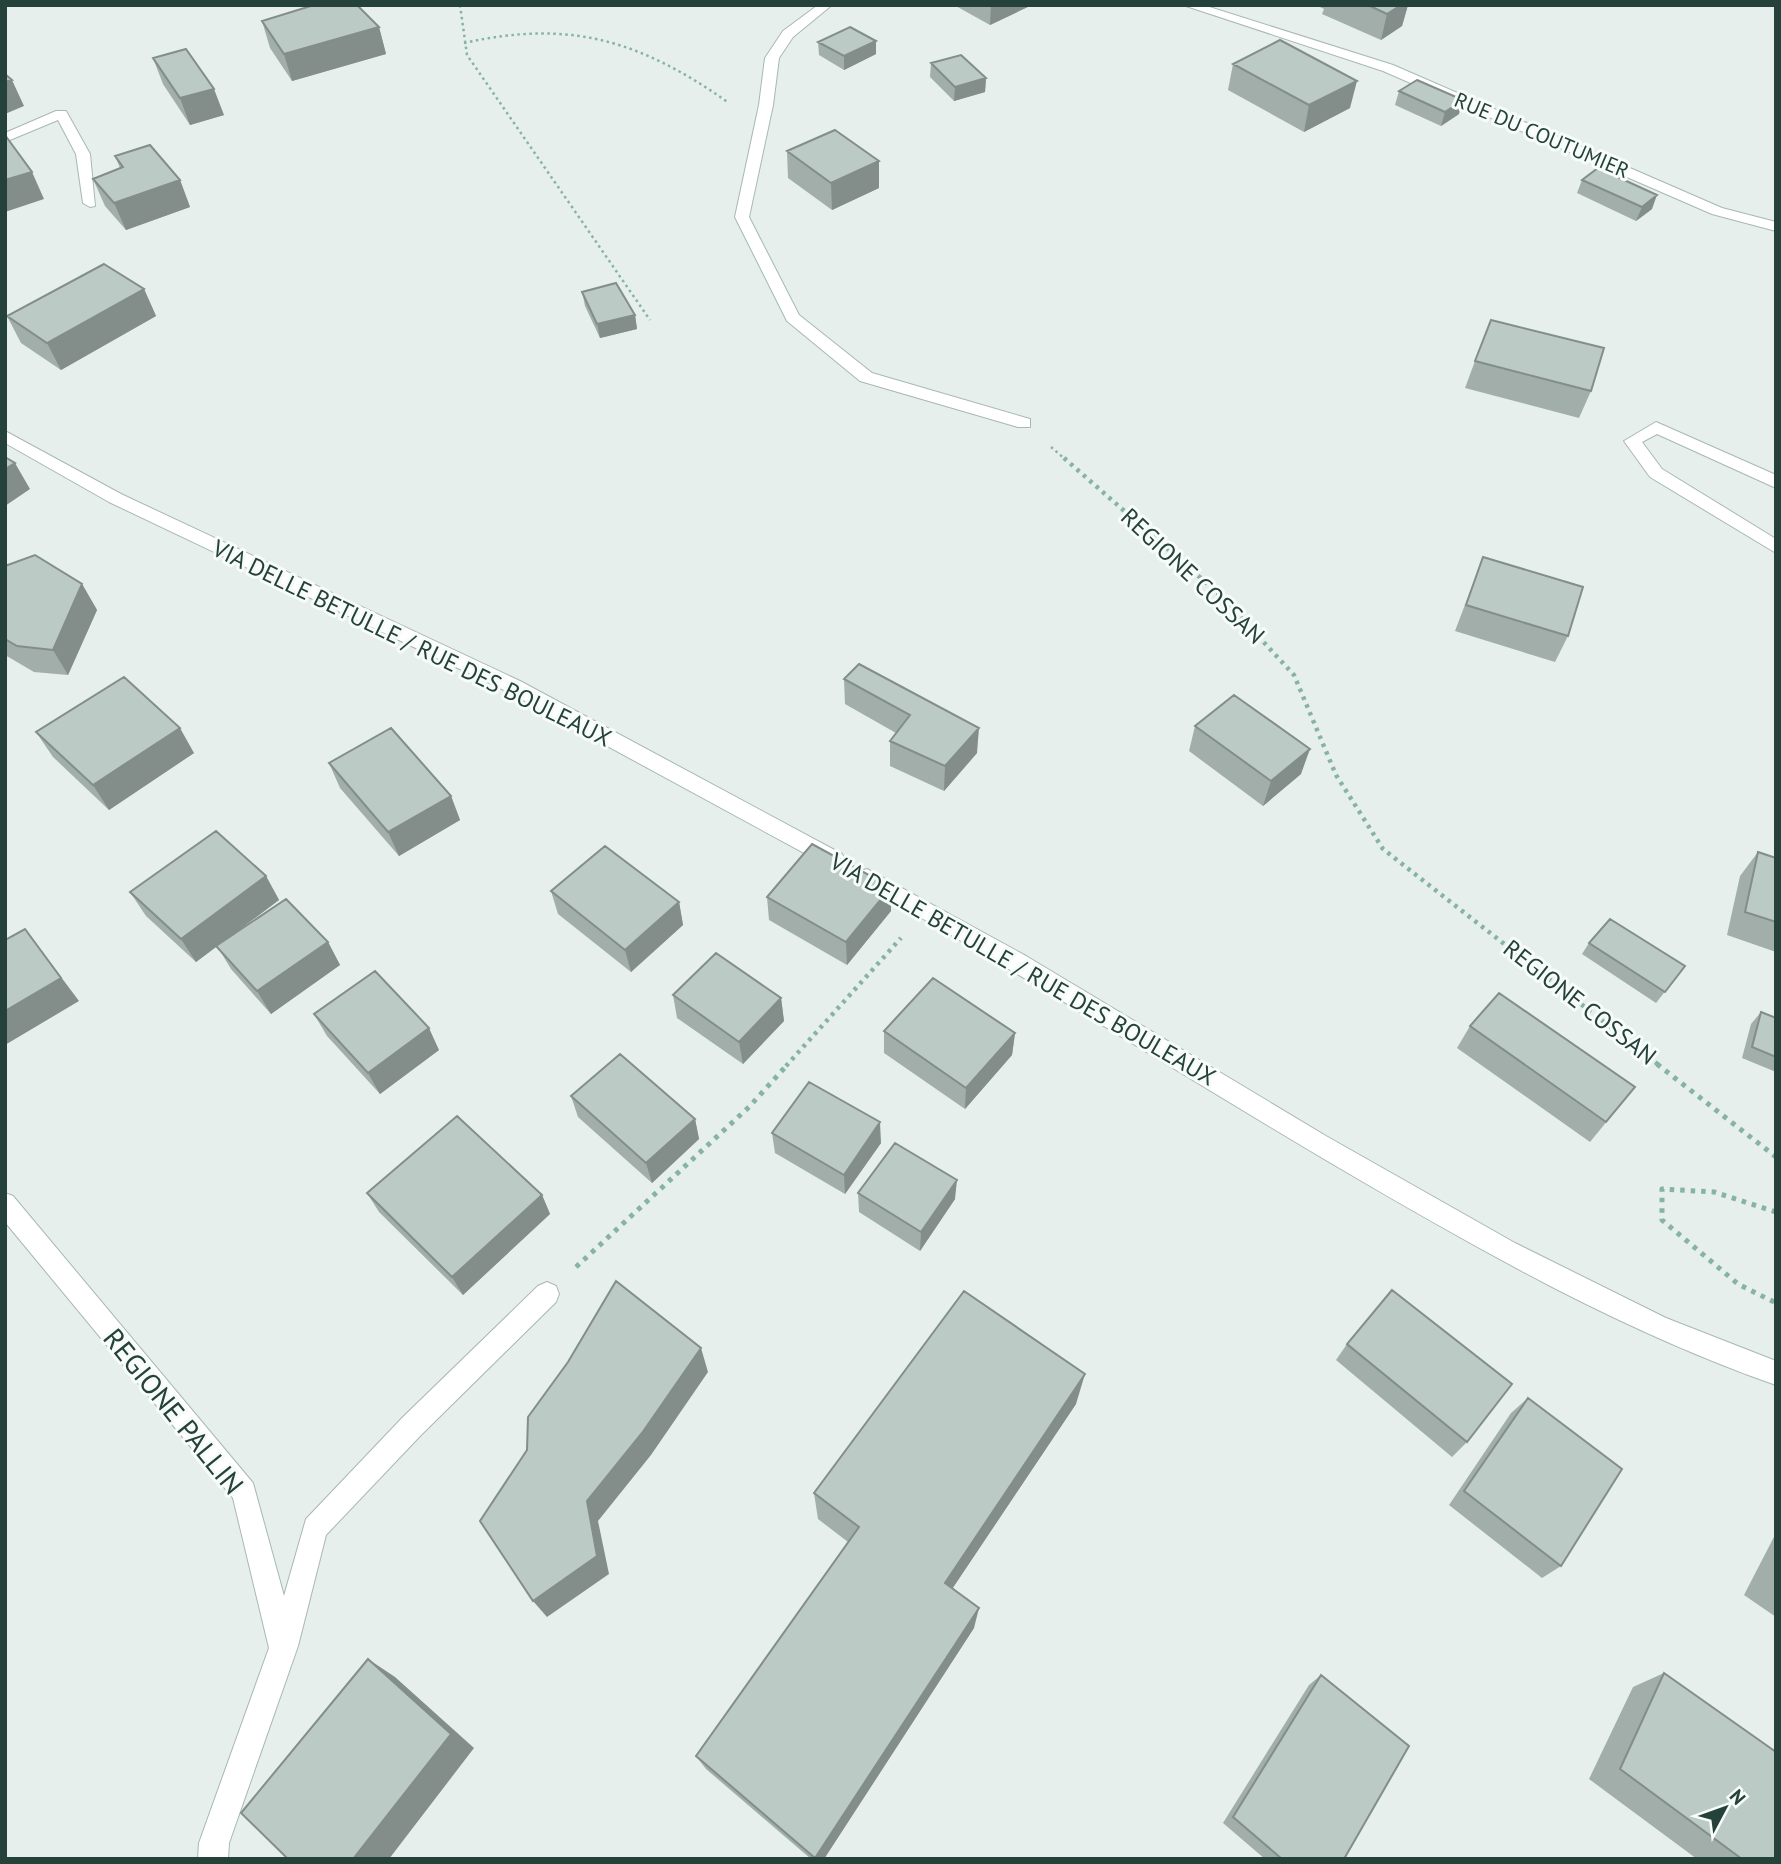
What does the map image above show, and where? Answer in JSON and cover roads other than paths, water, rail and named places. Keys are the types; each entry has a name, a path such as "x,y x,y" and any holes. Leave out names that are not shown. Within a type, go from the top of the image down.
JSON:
{"street":[{"path":"826,5 788,34 772,58 766,105 742,217 793,318 866,377 1024,423"},
{"name":"RUE DU COUTUMIER","path":"1189,5 1388,68 1717,211 1776,227"},
{"path":"5,138 61,114 83,154 90,203"},
{"path":"1776,482 1656,427 1632,441 1656,473 1776,547"},
{"name":"VIA DELLE BETULLE / RUE DES BOULEAUX","path":"5,436 115,499 513,686 926,910 1130,1028 1380,1181 1555,1278 1716,1354 1776,1373"},
{"name":"REGIONE PALLIN","path":"5,1204 244,1492 283,1648"},
{"path":"213,1859 214,1843 283,1648 315,1528 412,1426 547,1294"}]}
